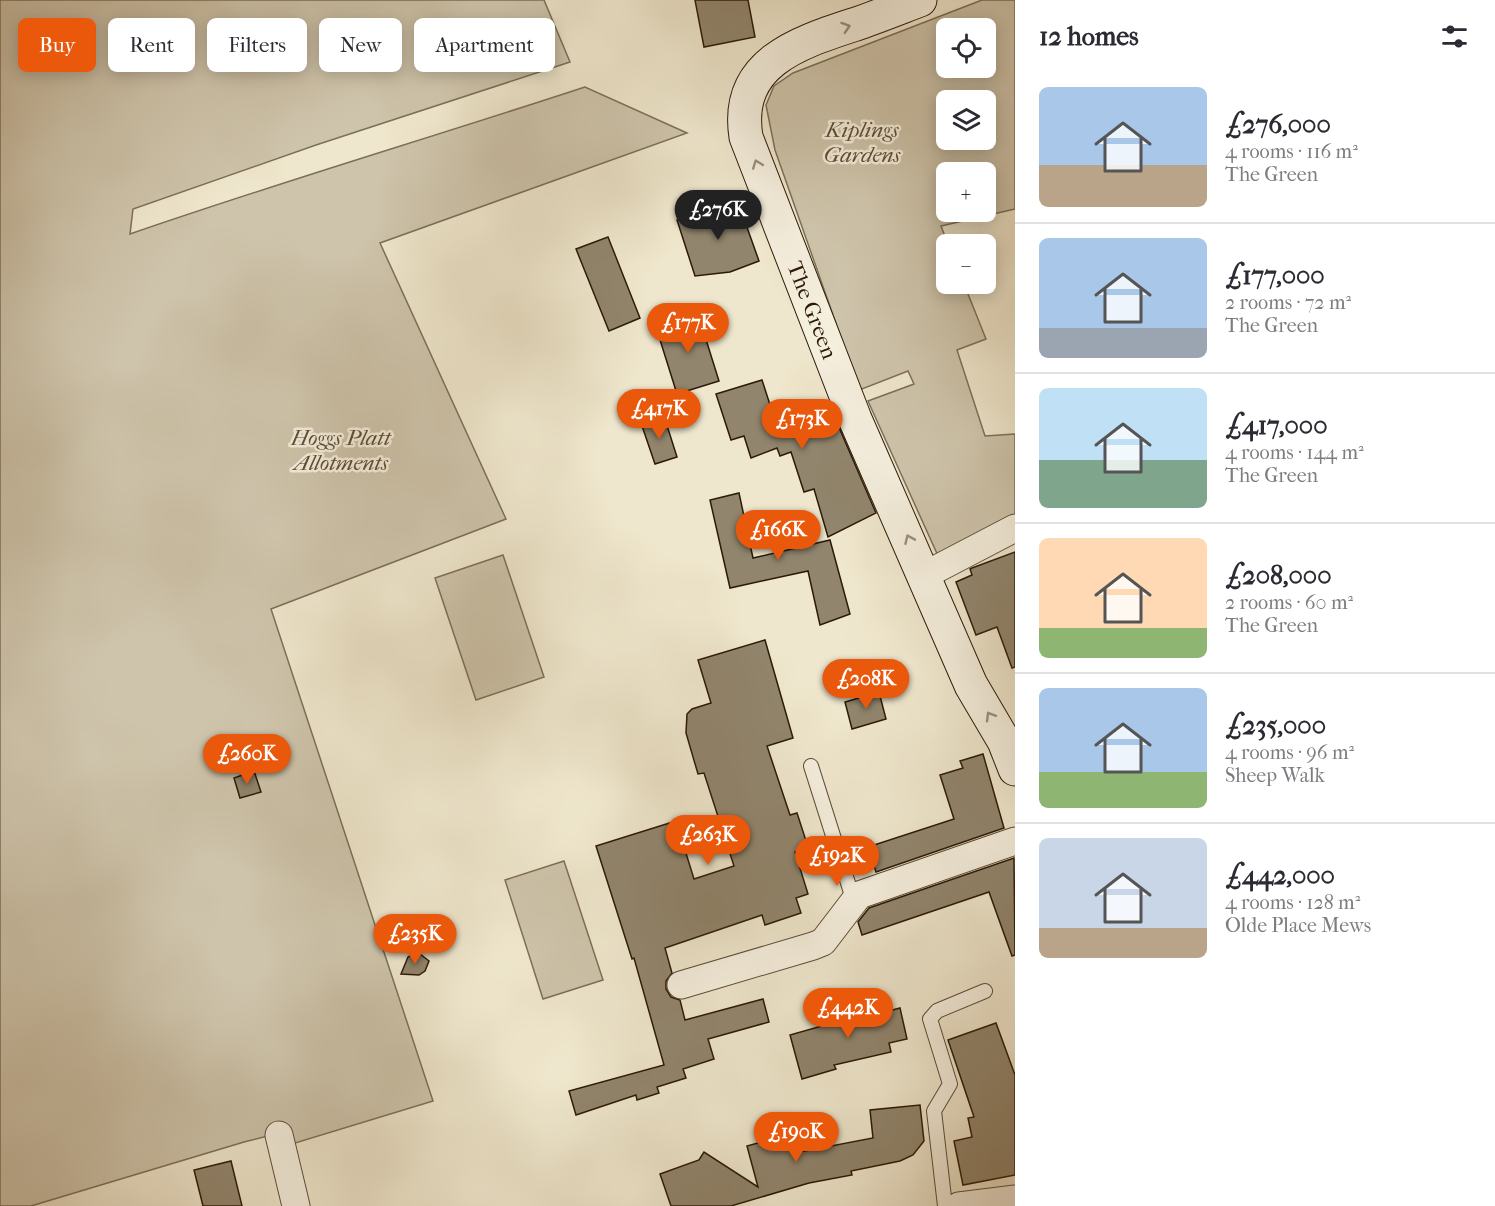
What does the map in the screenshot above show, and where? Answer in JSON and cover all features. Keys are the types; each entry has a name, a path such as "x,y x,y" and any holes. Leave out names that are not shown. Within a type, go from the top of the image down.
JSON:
{"main road":[{"name":"The Green","path":"920,0 828,33 777,57 760,73 752,86 746,107 746,137 855,419 925,575 971,685 1004,741 1015,769"}],"street":[{"path":"925,575 1015,528"},
{"path":"681,985 823,942 859,895 1015,842"},
{"path":"279,1135 296,1206"},
{"path":"959,1206 1015,1199"}],"lane":[{"path":"812,766 854,902"},
{"path":"945,1206 934,1111 950,1084 930,1019 937,1011 985,992"}],"green space":[{"name":"Hoggs Platt Allotments","path":"0,0 544,0 552,18 414,18 414,72 539,72 316,145 133,209 130,234 585,87 687,133 380,243 506,519 271,609 433,1101 292,1144 279,1133 31,1206 0,1206"},
{"name":"Kiplings Gardens","path":"982,0 1015,0 1015,209 996,213 996,162 936,162 936,222 958,222 941,226 944,234 936,234 936,294 968,294 986,339 957,350 985,436 1015,434 1015,520 939,558 868,401 914,384 908,371 862,389 858,386 775,150 766,105 774,86 793,73"},
{"path":"555,26 570,62 555,67"},
{"path":"503,555 544,677 476,700 435,578"},
{"path":"564,861 603,980 543,999 505,880"}],"building":[{"path":"695,0 748,0 755,37 704,47"},
{"path":"738,202 759,261 730,272 695,276 677,220 698,212 699,216"},
{"path":"608,237 640,318 609,331 576,249"},
{"path":"698,314 719,381 677,394 656,327"},
{"path":"762,380 773,414 813,400 815,407 828,402 876,513 828,537 814,489 804,492 791,452 780,456 777,448 751,458 744,436 731,440 716,394"},
{"path":"664,416 677,457 655,464 641,423"},
{"path":"739,493 753,558 830,540 850,614 820,625 808,571 730,588 710,500"},
{"path":"1015,552 1015,667 1012,668 997,627 976,635 956,582 972,575 970,569"},
{"path":"765,640 793,738 767,746 790,815 797,813 808,847 795,852 808,894 796,898 801,913 765,925 762,915 665,948 672,973 666,981 666,989 671,997 680,1000 685,1020 763,999 769,1022 708,1039 714,1059 683,1069 686,1078 657,1087 659,1093 637,1100 636,1095 576,1115 569,1091 664,1065 634,958 632,959 596,846 676,821 694,879 734,866 704,773 698,774 686,733 687,714 692,709 711,703 698,660"},
{"path":"879,692 886,719 852,729 845,702"},
{"path":"983,754 1004,828 876,872 868,847 954,819 940,775 963,768 960,761"},
{"path":"254,771 261,792 240,798 234,778"},
{"path":"1014,858 1015,955 1012,956 989,892 862,935 858,922 869,908"},
{"path":"420,954 429,961 425,971 419,975 401,974 408,957"},
{"path":"879,1003 881,1013 900,1008 907,1039 889,1043 891,1052 834,1065 836,1069 802,1079 790,1035 836,1022 834,1014"},
{"path":"996,1023 1015,1075 1015,1175 963,1185 954,1141 972,1137 968,1118 974,1117 948,1040"},
{"path":"920,1105 924,1141 913,1155 900,1161 851,1171 852,1175 809,1183 731,1206 671,1206 660,1174 699,1160 704,1152 758,1187 747,1146 776,1138 777,1141 797,1138 800,1152 873,1138 870,1110"},
{"path":"231,1161 242,1206 203,1206 194,1170"}]}
